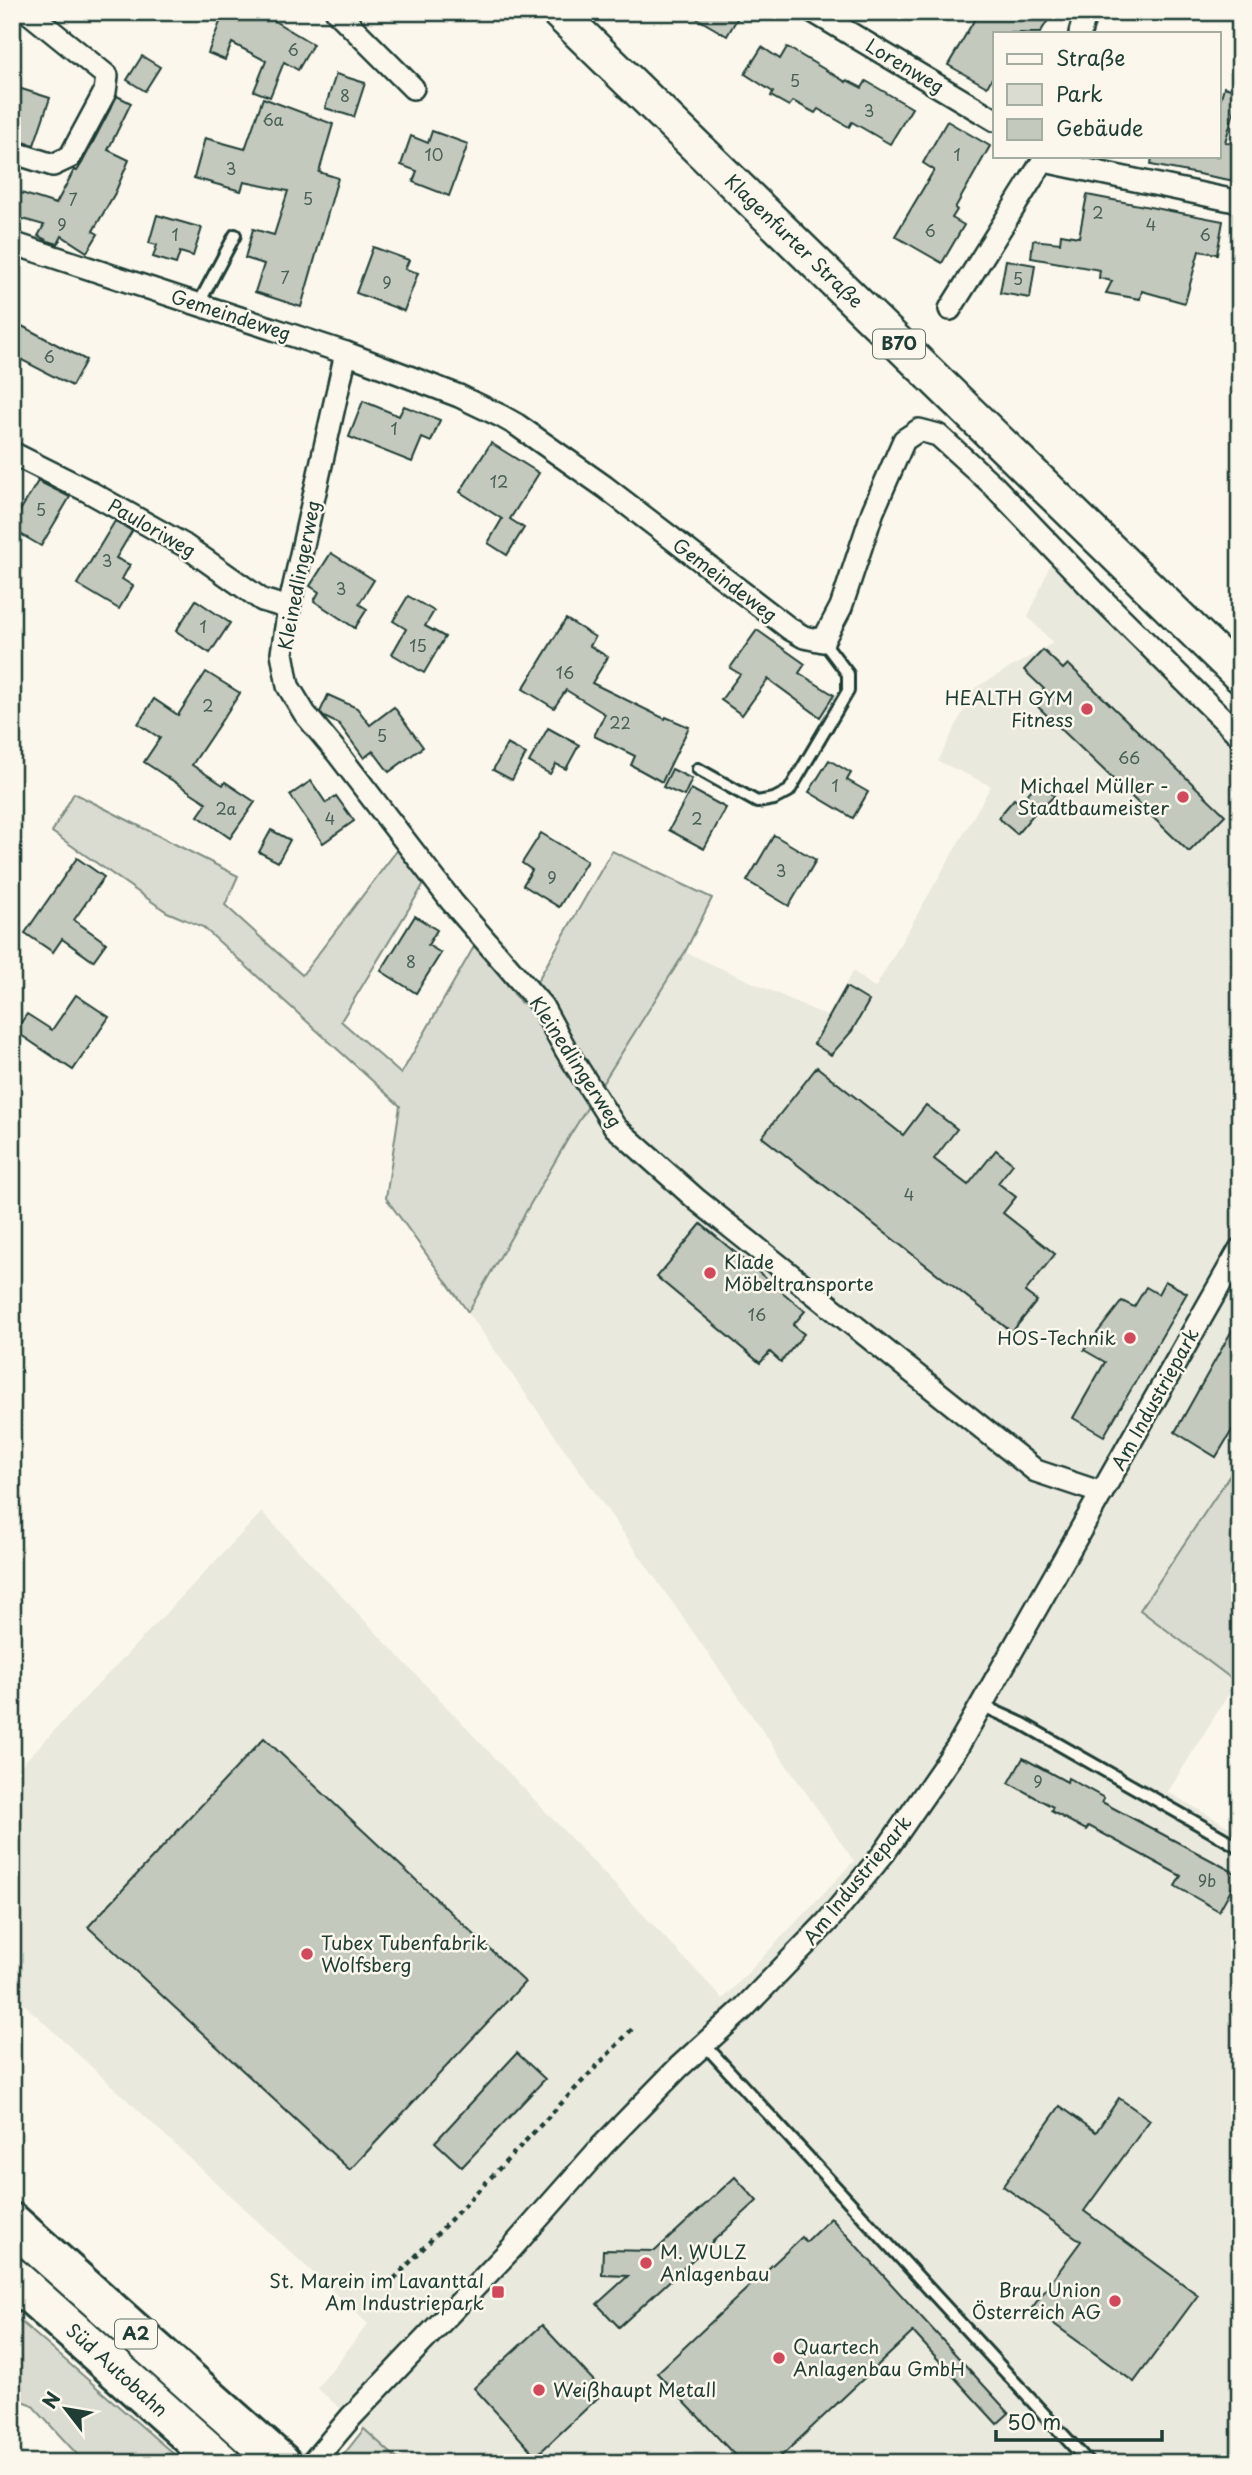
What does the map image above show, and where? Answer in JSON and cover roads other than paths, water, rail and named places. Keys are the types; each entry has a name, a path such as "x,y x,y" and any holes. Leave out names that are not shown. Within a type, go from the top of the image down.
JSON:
{"highway":[{"name":"Süd Autobahn","path":"12,2224 271,2453"},
{"name":"Süd Autobahn","path":"12,2277 221,2463"}],"main road":[{"name":"Klagenfurter Straße","path":"558,12 1240,676"}],"street":[{"path":"12,152 53,165 70,157 105,92 107,76 28,12"},
{"path":"337,12 413,88"},
{"name":"Lorenweg","path":"814,12 993,119"},
{"path":"1080,32 1086,12"},
{"path":"950,309 1043,158 1240,202"},
{"name":"Gemeindeweg","path":"12,243 346,353 459,396 517,425 605,487 790,629 823,641"},
{"name":"Kleinedlingerweg","path":"346,353 289,608 282,653 288,686 304,714 339,755 452,902 542,1006 566,1050 615,1127 696,1200 1036,1471 1102,1493"},
{"path":"823,641 841,607 873,511 904,440 919,430 938,435 994,486 1098,595 1240,736"},
{"name":"Pauloriweg","path":"12,453 184,545 262,600 289,608"},
{"name":"Am Industriepark","path":"312,2463 351,2417 511,2249 602,2146 827,1922 884,1853 958,1746 1240,1249"}],"lane":[{"path":"198,305 235,235"},
{"path":"698,769 757,802 774,800 789,791 848,691 848,674 823,641"},
{"path":"981,1705 1023,1724 1237,1846"},
{"path":"704,2044 1089,2463"}],"place":[{"name":"HEALTH GYM Fitness","path":"1087,709"},
{"name":"Michael Müller - Stadtbaumeister","path":"1183,797"},
{"name":"Klade Möbeltransporte","path":"710,1273"},
{"name":"HOS-Technik","path":"1130,1338"},
{"name":"Tubex Tubenfabrik Wolfsberg","path":"307,1954"},
{"name":"M. WULZ Anlagenbau","path":"646,2263"},
{"name":"St. Marein im Lavanttal Am Industriepark","path":"498,2292"},
{"name":"Brau Union Österreich AG","path":"1115,2301"},
{"name":"Quartech Anlagenbau GmbH","path":"779,2358"},
{"name":"Weißhaupt Metall","path":"539,2390"}]}
